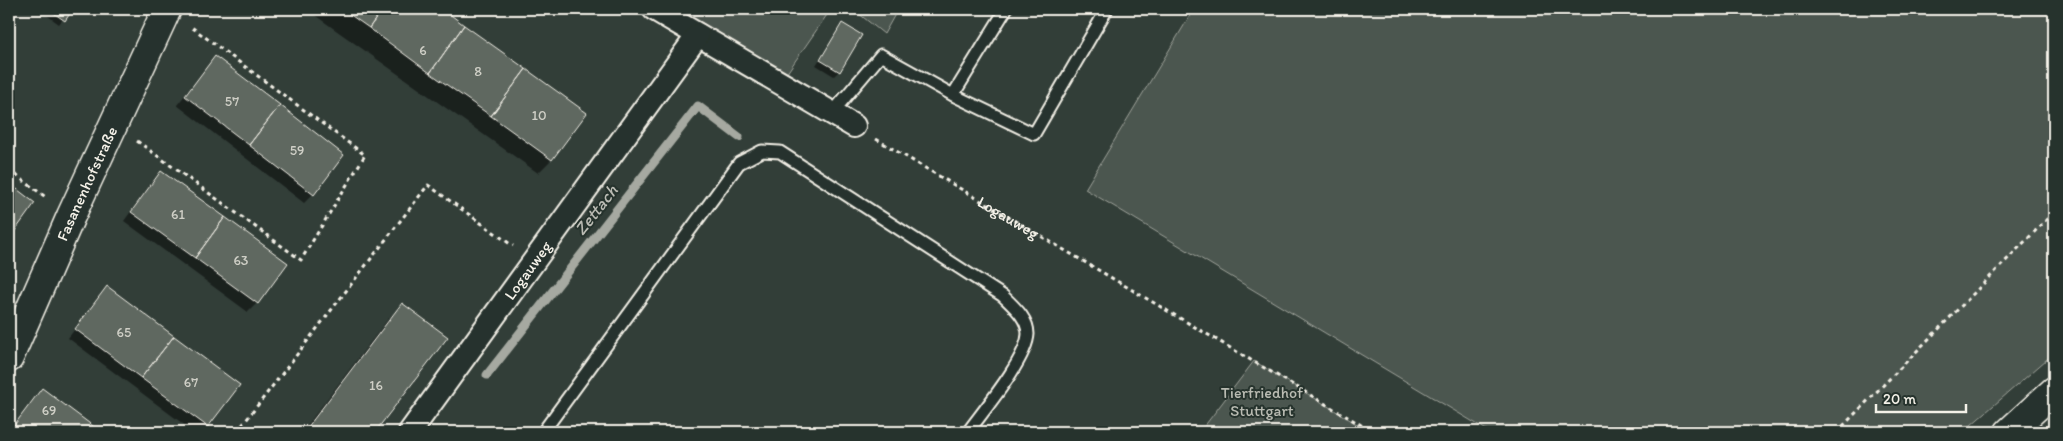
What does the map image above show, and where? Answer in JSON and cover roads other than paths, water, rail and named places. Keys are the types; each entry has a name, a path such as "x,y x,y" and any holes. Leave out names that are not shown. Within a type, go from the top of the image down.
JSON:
{"main road":[{"name":"Fasanenhofstraße","path":"9,358 71,216 167,9"},
{"path":"2009,432 2054,392"}],"street":[{"path":"654,9 854,126"},
{"name":"Logauweg","path":"410,432 698,35"}],"lane":[{"path":"953,95 1006,9"},
{"path":"832,113 881,55 953,95 1034,134 1107,9"},
{"path":"543,432 739,163 762,151 780,152 1003,296 1021,313 1028,333 1018,363 968,432"}],"waterway":[{"name":"Zettach","path":"487,375 698,106 739,137"}],"park label":[{"name":"Tierfriedhof Stuttgart","path":"1262,401"}]}
